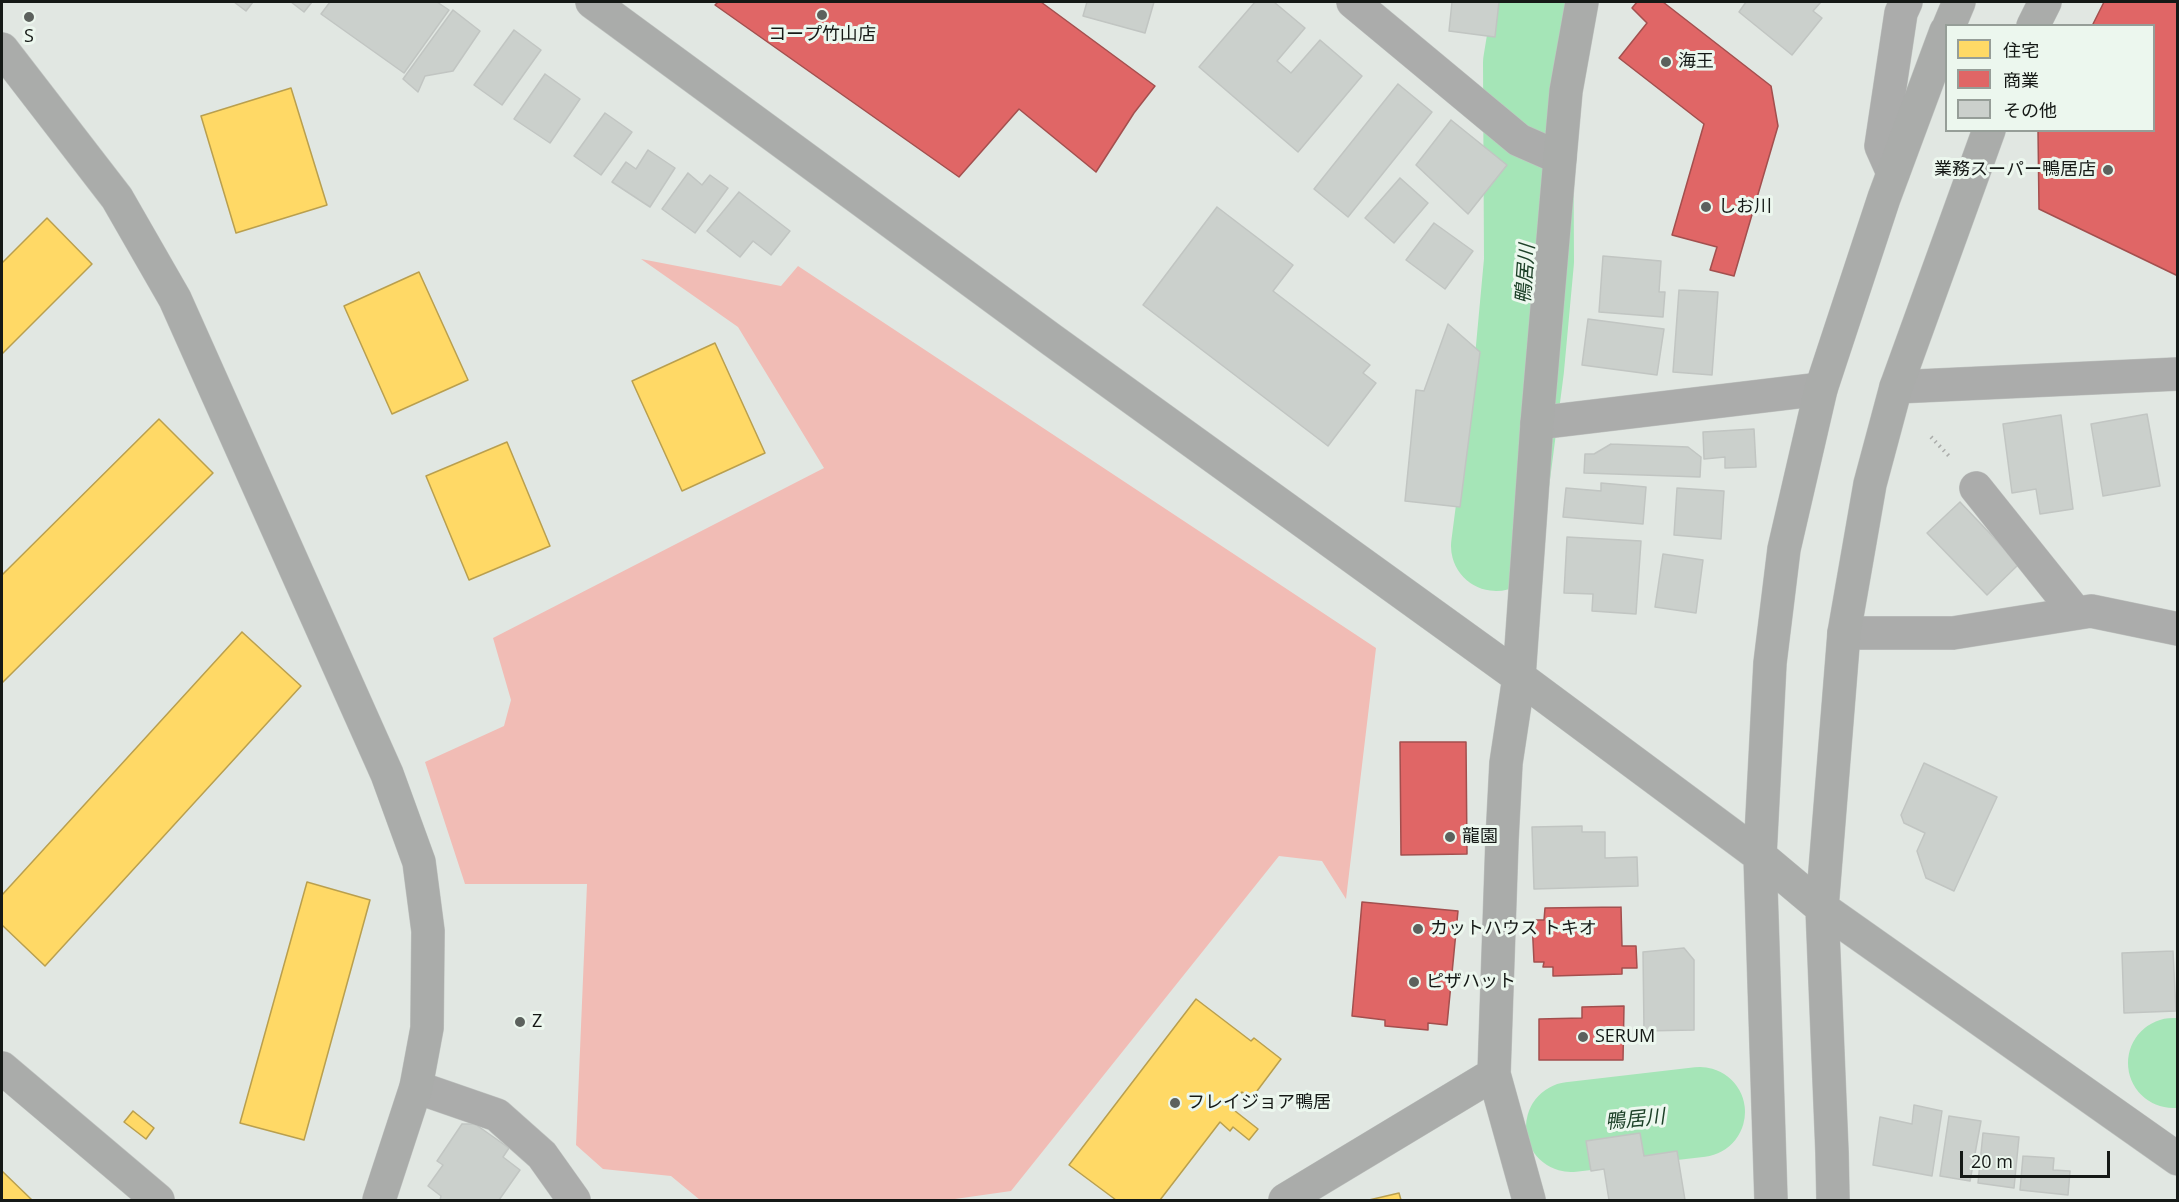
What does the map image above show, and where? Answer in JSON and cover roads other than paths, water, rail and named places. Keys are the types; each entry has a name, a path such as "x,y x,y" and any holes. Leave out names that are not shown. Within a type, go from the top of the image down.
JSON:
{"street":[{"path":"592,2 1052,340 1519,677 1760,856 1822,908 2178,1159"},
{"path":"1353,2 1519,140 1560,158"},
{"path":"1528,1200 1494,1074 1506,763 1519,677 1536,423 1566,91 1582,2"},
{"path":"1949,24 1959,2"},
{"path":"2034,24 2045,2"},
{"path":"1893,173 1881,146 1899,5"},
{"path":"1771,1200 1760,856 1770,663 1784,549 1821,389 1893,173 1945,36"},
{"path":"2,49 117,198 175,299 387,774 419,862 428,931 427,1028 416,1087 379,1200"},
{"path":"1833,1200 1822,908 1844,633 1870,484 1896,387 1988,132"},
{"path":"1896,387 2178,374"},
{"path":"1536,423 1821,389"},
{"path":"1976,488 2076,613"},
{"path":"1844,633 1953,633 2091,610 2178,629"},
{"path":"2,1068 158,1200"},
{"path":"1285,1200 1494,1074"},
{"path":"416,1087 497,1115 542,1155 574,1200"}],"waterway":[{"name":"鴨居川","path":"1496,546 1519,369 1529,261 1528,63 1538,2"},
{"name":"鴨居川","path":"2173,1063 2178,1063"},
{"name":"鴨居川","path":"1571,1127 1700,1112"}],"place":[{"name":"コープ竹山店","path":"822,15"},
{"name":"S","path":"29,17"},
{"name":"海王","path":"1666,62"},
{"name":"業務スーパー鴨居店","path":"2108,170"},
{"name":"しお川","path":"1706,207"},
{"name":"龍園","path":"1450,837"},
{"name":"カットハウス トキオ","path":"1418,929"},
{"name":"ピザハット","path":"1414,982"},
{"name":"Z","path":"520,1022"},
{"name":"SERUM","path":"1583,1037"},
{"name":"フレイジョア鴨居","path":"1175,1103"}]}
